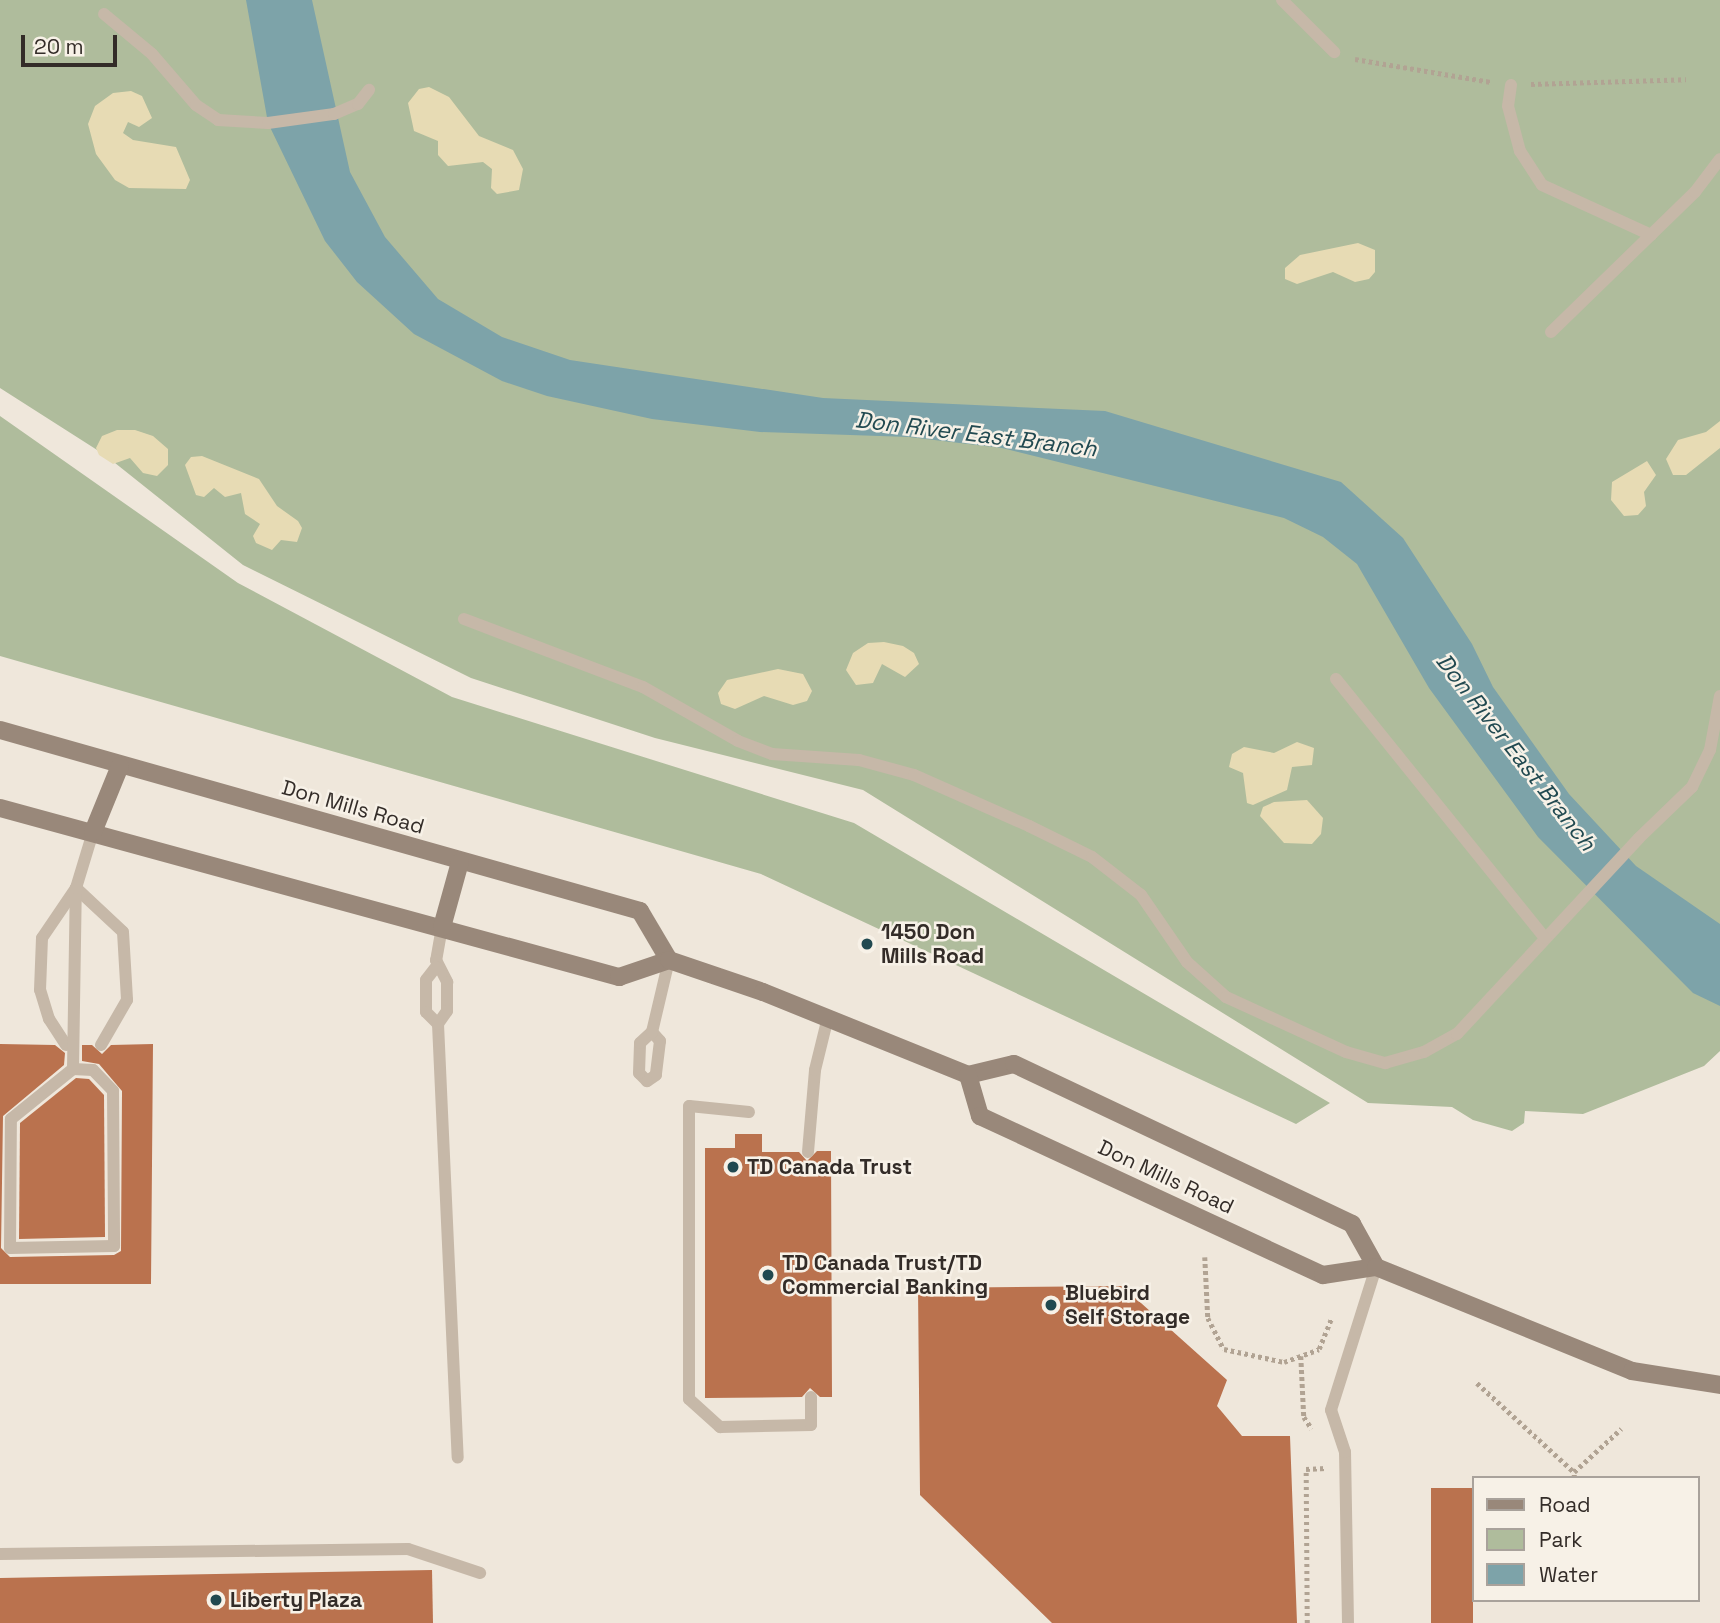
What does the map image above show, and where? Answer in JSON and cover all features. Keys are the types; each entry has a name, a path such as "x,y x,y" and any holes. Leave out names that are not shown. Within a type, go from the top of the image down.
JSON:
{"main road":[{"name":"Don Mills Road","path":"0,730 640,911 669,960"},
{"path":"93,832 120,765"},
{"path":"0,808 619,977 669,960 828,1017 968,1075"},
{"path":"442,928 460,862"},
{"name":"Don Mills Road","path":"1014,1064 1352,1224 1376,1267 1323,1275 980,1116 968,1075 1014,1064"},
{"path":"1376,1267 1632,1371 1720,1385"}],"lane":[{"path":"1282,0 1334,52"},
{"path":"104,14 152,54 196,105 218,120 268,123 334,114 358,104 369,90"},
{"path":"1511,85 1508,106 1520,151 1542,185 1651,235"},
{"path":"1551,332 1695,192 1720,159"},
{"path":"464,619 643,687 738,741 772,754 859,760 914,775 1092,857 1141,895 1187,962 1226,997 1346,1052 1385,1063 1424,1052 1457,1034 1639,838 1692,787 1710,750 1720,696"},
{"path":"1336,679 1545,938"},
{"path":"73,1069 76,888 93,832"},
{"path":"76,888 122,932 127,1000 101,1045"},
{"path":"66,1045 49,1019 40,990 42,938 76,888"},
{"path":"438,1024 426,1012 426,980 436,967 442,928"},
{"path":"652,1032 669,960"},
{"path":"436,967 447,982 447,1011 438,1024 458,1458"},
{"path":"808,1152 815,1070 828,1017"},
{"path":"73,1069 93,1070 113,1091 114,1246 10,1248 11,1119 73,1069"},
{"path":"750,1112 689,1107 689,1399 720,1427 811,1425 811,1397"},
{"path":"1348,1623 1345,1452 1331,1410 1376,1267"},
{"path":"0,1554 408,1549 480,1573"}],"path":[{"path":"1205,1257 1208,1318 1224,1349 1284,1362 1319,1349 1331,1318"},
{"path":"1477,1383 1574,1475 1621,1429"},
{"path":"1306,1469 1307,1623"}],"green space":[{"path":"0,0 1720,0 1720,1051 1704,1066 1583,1114 1525,1111 1524,1123 1512,1131 1473,1120 1452,1107 1368,1103 863,790 655,738 471,678 243,565 105,455 0,388"},
{"path":"0,416 238,583 452,697 854,823 1330,1103 1296,1124 761,874 0,656"}],"sand":[{"path":"429,87 449,97 479,136 513,150 523,169 519,190 497,194 491,188 492,169 483,162 448,166 438,155 438,141 414,131 408,103 419,89"},
{"path":"131,91 142,96 152,118 139,127 128,122 123,133 133,140 176,147 190,180 186,189 129,188 115,180 96,154 88,124 95,106 113,93"},
{"path":"1358,243 1375,250 1375,272 1369,279 1355,282 1333,272 1297,284 1285,279 1285,268 1300,255"},
{"path":"1720,421 1720,448 1686,475 1673,475 1666,459 1678,440 1706,432"},
{"path":"117,430 135,430 153,436 168,449 168,465 157,476 143,473 130,458 113,464 99,455 96,448 102,436"},
{"path":"202,456 259,479 277,506 298,521 302,528 297,542 281,540 272,550 256,543 253,536 260,524 245,514 241,493 225,497 214,488 204,497 196,495 185,465 191,457"},
{"path":"1647,461 1656,475 1644,492 1646,506 1638,515 1624,516 1611,500 1612,482"},
{"path":"884,642 903,646 914,653 919,664 905,677 882,664 873,683 856,685 846,670 853,653 868,643"},
{"path":"778,669 803,674 812,691 807,701 793,705 764,696 735,709 721,704 718,693 727,680"},
{"path":"1297,742 1314,748 1312,765 1292,767 1287,790 1253,805 1247,803 1243,773 1229,767 1232,754 1244,747 1274,753"},
{"path":"1307,800 1323,818 1321,834 1312,844 1284,843 1260,816 1263,807 1274,802"}],"water":[{"name":"Don River East Branch","path":"246,0 312,0 350,172 385,237 438,299 502,337 570,360 823,398 1105,411 1341,482 1403,538 1472,644 1493,687 1569,794 1636,866 1720,924 1720,1006 1693,993 1538,837 1429,688 1357,564 1323,537 1284,518 1002,448 909,437 760,432 652,419 547,396 502,381 414,334 357,282 325,241 268,123"}],"building":[{"path":"0,1044 55,1045 65,1053 64,1065 3,1116 1,1248 10,1257 114,1255 121,1251 122,1091 99,1064 82,1061 82,1045 92,1045 102,1054 111,1045 153,1044 151,1284 0,1284"},
{"path":"76,1078 89,1079 104,1095 105,1237 19,1239 20,1123"},
{"name":"TD Canada Trust/TD Commercial Banking","path":"735,1134 762,1134 762,1152 799,1152 807,1161 817,1151 831,1151 832,1397 820,1397 810,1388 802,1397 705,1398 705,1148 735,1148"},
{"path":"1122,1286 1227,1380 1217,1406 1242,1436 1290,1436 1297,1623 1052,1623 920,1495 918,1288"},
{"path":"1431,1488 1472,1488 1473,1623 1431,1623"},
{"name":"Liberty Plaza","path":"432,1570 433,1623 0,1623 0,1578"}],"place":[{"name":"1450 Don Mills Road","path":"867,944"},
{"name":"TD Canada Trust","path":"733,1167"},
{"name":"TD Canada Trust/TD Commercial Banking","path":"768,1275"},
{"name":"Bluebird Self Storage","path":"1051,1305"},
{"name":"Liberty Plaza","path":"216,1600"}]}
